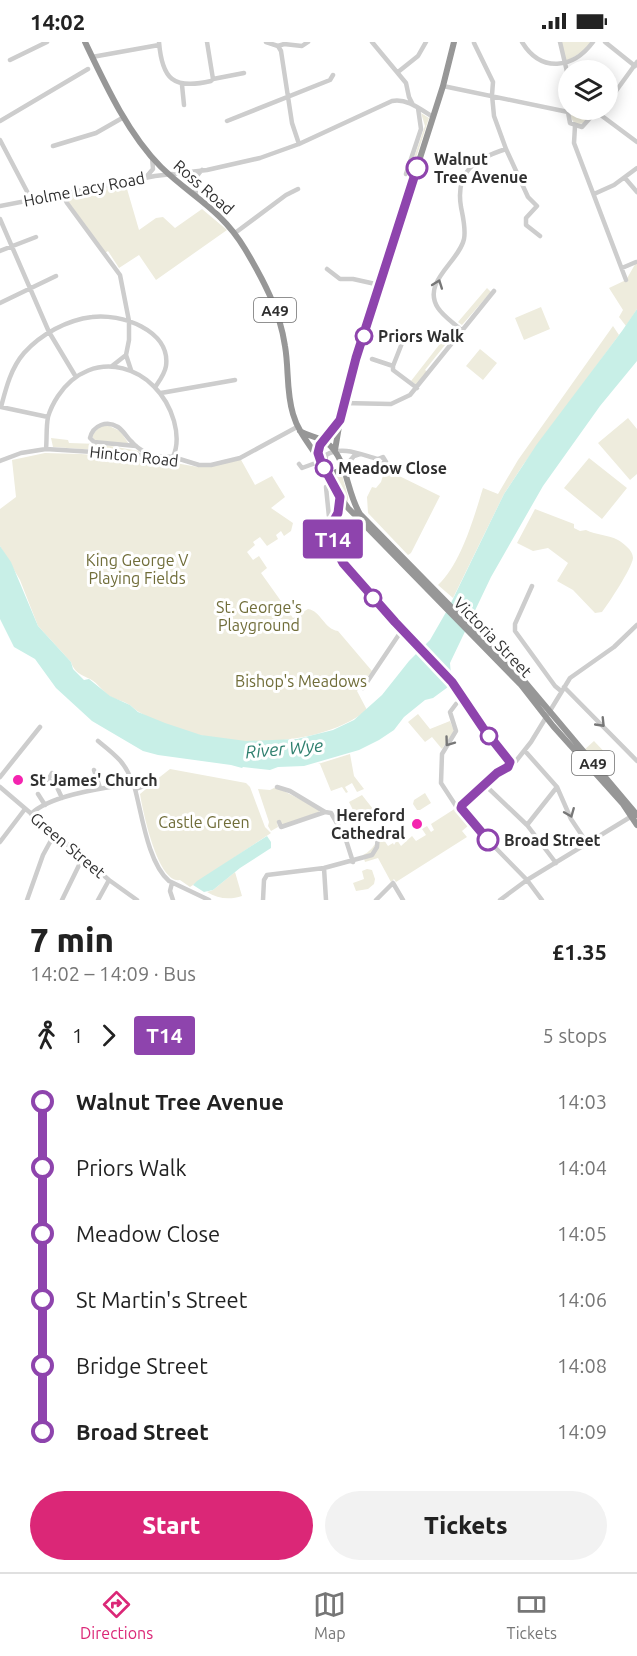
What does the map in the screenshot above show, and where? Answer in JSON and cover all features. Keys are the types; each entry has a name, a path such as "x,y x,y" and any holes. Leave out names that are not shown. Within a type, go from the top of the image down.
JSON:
{"highway":[{"name":"Ross Road","path":"85,42 124,117 151,156 168,173 220,215 235,233 266,288 286,348 289,398 298,428 321,462"},
{"path":"298,428 309,436 323,441 334,450 343,403 443,86 454,42"},
{"path":"321,462 319,448 340,420"},
{"name":"Victoria Street","path":"334,450 355,506 368,525"},
{"name":"Victoria Street","path":"321,462 346,506 368,525 507,667 634,815 637,825"},
{"path":"326,471 332,474 343,469"},
{"path":"346,506 351,495"}],"street":[{"path":"10,60 47,42"},
{"path":"207,42 213,79"},
{"path":"266,42 278,46 284,44 302,46 308,42"},
{"path":"372,42 406,83 421,129 406,174"},
{"path":"398,72 418,56 426,42"},
{"path":"522,42 530,53 542,61 558,63"},
{"path":"560,42 564,60"},
{"path":"571,60 579,57 593,42"},
{"path":"604,42 636,65 618,89"},
{"path":"92,57 159,43 165,73 182,85 196,85 244,73"},
{"path":"474,43 493,82 494,116 506,149 528,196 537,206 525,222 526,225 540,236"},
{"path":"278,46 281,51 291,123 299,144"},
{"path":"0,121 88,69"},
{"path":"227,121 330,80 333,75"},
{"path":"182,85 184,105"},
{"path":"443,86 558,109"},
{"path":"168,173 202,170 260,158 299,144 392,101 407,91"},
{"path":"392,101 399,100 415,106 433,117"},
{"path":"54,146 96,134 124,117"},
{"path":"568,120 576,126 585,125 588,120"},
{"path":"611,120 637,142"},
{"path":"576,126 574,143 626,280"},
{"path":"0,140 32,199"},
{"path":"461,330 438,308 435,302 435,287 439,277 455,258 464,238 459,197 461,182 475,162 487,155 506,149"},
{"path":"145,178 153,169 151,156"},
{"path":"594,194 625,178 637,168"},
{"path":"197,196 194,181 202,170"},
{"name":"Holme Lacy Road","path":"0,206 168,173"},
{"path":"625,178 637,192"},
{"path":"235,233 298,189"},
{"path":"62,193 120,275 129,321 126,355 130,370"},
{"path":"0,219 49,332 76,377"},
{"path":"0,251 36,237"},
{"path":"622,268 636,262"},
{"path":"327,269 340,279 353,279 381,285"},
{"path":"0,303 56,276"},
{"path":"343,403 391,404 404,399 417,388 494,291"},
{"path":"48,417 1,407 6,385 24,353 49,332 81,319 108,316 129,321 153,333 164,350 166,367 156,386"},
{"path":"406,333 393,366 395,372 417,388"},
{"path":"111,367 126,355"},
{"path":"372,359 393,366"},
{"path":"46,449 48,417 64,388 76,377 111,367 130,370 156,386 161,393 175,426 176,439 173,457"},
{"path":"161,393 235,380"},
{"path":"135,446 94,442 90,438 99,425 111,424 120,428 135,446 144,452 144,456"},
{"name":"Hinton Road","path":"0,461 21,453 46,449 173,457 199,465 240,458 298,428"},
{"path":"326,471 326,455 334,450 348,451 378,459"},
{"path":"343,469 354,456 360,454"},
{"path":"298,464 302,468 321,462"},
{"path":"326,488 329,518 333,522"},
{"path":"338,513 340,497"},
{"path":"346,506 333,522 332,536 343,563 452,682 460,701 510,762"},
{"path":"532,586 515,624 515,631 555,686 562,689 637,761"},
{"path":"510,762 516,761 525,751 562,689 574,674 614,647 637,626"},
{"path":"363,688 402,630"},
{"path":"460,701 450,712 456,731 441,754 441,783 456,806 461,808 479,831 527,880 542,900"},
{"path":"0,777 39,727"},
{"path":"98,741 123,763 130,776 153,855 163,876 172,883 209,900"},
{"path":"525,751 557,787 572,819 587,843"},
{"path":"632,756 637,751"},
{"path":"461,808 500,771 508,767 510,762"},
{"path":"94,770 100,788"},
{"path":"55,783 62,798"},
{"path":"485,785 527,825 556,862"},
{"path":"31,814 62,798 100,788 144,786"},
{"name":"Green Street","path":"0,787 109,880 137,900"},
{"path":"277,787 290,791 325,812"},
{"path":"527,825 557,787"},
{"path":"38,794 45,805"},
{"path":"0,842 25,809"},
{"path":"279,822 281,827 330,812 345,837 353,862"},
{"path":"500,900 527,880 634,815"},
{"path":"0,829 6,834"},
{"path":"263,900 264,880 267,875 324,868 368,857 376,850 378,832"},
{"path":"27,900 39,864 55,833"},
{"path":"62,900 82,857"},
{"path":"324,868 326,900"},
{"path":"98,900 109,880"},
{"path":"172,883 170,891 173,900"},
{"path":"376,900 393,883 403,900"}],"green space":[{"path":"560,42 593,42 590,47 564,60"},
{"path":"421,113 429,118 410,176 408,175 425,126"},
{"path":"572,120 586,120 579,124"},
{"path":"125,182 139,230 156,218 163,217 175,228 202,209 227,230 156,280 139,255 119,268 108,251 105,253 62,193"},
{"path":"637,261 637,309 626,326 619,317 623,310 609,288 626,280"},
{"path":"487,288 491,292 462,325 458,322"},
{"path":"541,307 550,329 524,340 515,318"},
{"path":"613,326 619,335 504,494 453,598 438,585 460,553 483,488 498,494 518,460"},
{"path":"453,327 457,330 425,370 428,372 417,385 411,381"},
{"path":"480,349 497,363 483,380 466,366"},
{"path":"628,418 637,429 637,474 630,480 598,443"},
{"path":"107,425 120,431 129,444 94,440 92,436 99,427"},
{"path":"51,438 68,440 69,443 99,444 139,451 139,453 53,447"},
{"name":"King George V Playing Fields","path":"45,453 164,461 198,467 240,458 255,485 272,476 285,497 271,508 293,523 291,531 284,536 281,531 276,535 278,539 267,546 260,537 253,542 255,545 247,552 253,560 259,556 267,568 261,573 293,618 308,609 312,610 329,627 338,631 372,671 357,691 367,710 349,722 305,737 255,741 230,740 207,737 150,718 126,703 111,697 93,681 78,673 38,626 20,580 0,546 0,509 16,497 12,460"},
{"path":"589,458 627,488 602,519 564,488"},
{"path":"385,469 440,496 408,555 368,513 367,497 372,487 376,488 381,482"},
{"path":"342,475 348,497 348,502 334,477"},
{"path":"535,509 574,524 574,528 580,531 586,530 614,538 631,552 633,558 629,569 602,612 595,613 573,590 557,581 568,563 548,548 533,551 517,543"},
{"path":"418,714 430,729 450,721 454,731 442,749 432,737 425,742 408,722"},
{"path":"594,741 612,760 603,769 584,750"},
{"path":"350,754 354,776 364,789 357,792 352,783 345,787 348,792 346,793 342,787 331,791 320,764 318,764"},
{"name":"Castle Green","path":"170,769 246,783 250,787 265,827 271,833 190,887 172,878 158,859 148,830 140,794 158,784 156,780"},
{"path":"276,787 319,809 319,812 282,825 277,822 278,827 271,831 258,789 270,790"},
{"path":"425,793 431,803 417,810 413,804 414,800"},
{"path":"362,795 373,809 357,818 349,802"},
{"path":"456,808 469,825 462,831 467,837 396,882 394,879 391,882 378,858 365,862 363,855 389,827 393,834 389,834 384,840 388,846 393,843 394,845 397,840 401,846 412,836 416,841 426,835 422,829 427,826 431,832 434,830 431,824"},
{"path":"372,870 374,884 368,889 356,891 353,883 364,879 362,871"},
{"path":"235,872 242,896 224,898 207,892 213,890"}],"water":[{"name":"River Wye","path":"637,309 637,361 600,406 543,486 491,577 450,663 451,675 448,687 433,698 425,700 404,717 394,730 379,740 359,750 304,766 278,767 270,770 158,755 143,751 92,721 56,688 35,659 14,647 0,619 0,546 11,562 38,626 71,662 73,669 84,680 89,679 110,696 130,705 138,712 201,735 246,741 297,739 333,730 354,720 382,695 409,661 430,640 449,607 504,494 537,444"},
{"path":"267,836 271,842 271,848 240,868 213,890 204,892 193,885 197,881"}],"bus line":[{"name":"T14","path":"417,168 356,358 340,420 320,445 318,453 340,497 338,513 333,522 332,536 343,563 452,682 483,728 510,762 505,770 497,773 461,808 488,840"}],"place":[{"name":"Walnut Tree Avenue","path":"417,168"},
{"name":"Priors Walk","path":"364,336"},
{"name":"Meadow Close","path":"324,468"},
{"name":"St James' Church","path":"18,780"},
{"name":"Hereford Cathedral","path":"417,824"},
{"name":"Broad Street","path":"488,840"}],"park label":[{"name":"St. George's Playground","path":"259,616"},
{"name":"Bishop's Meadows","path":"301,681"}]}
